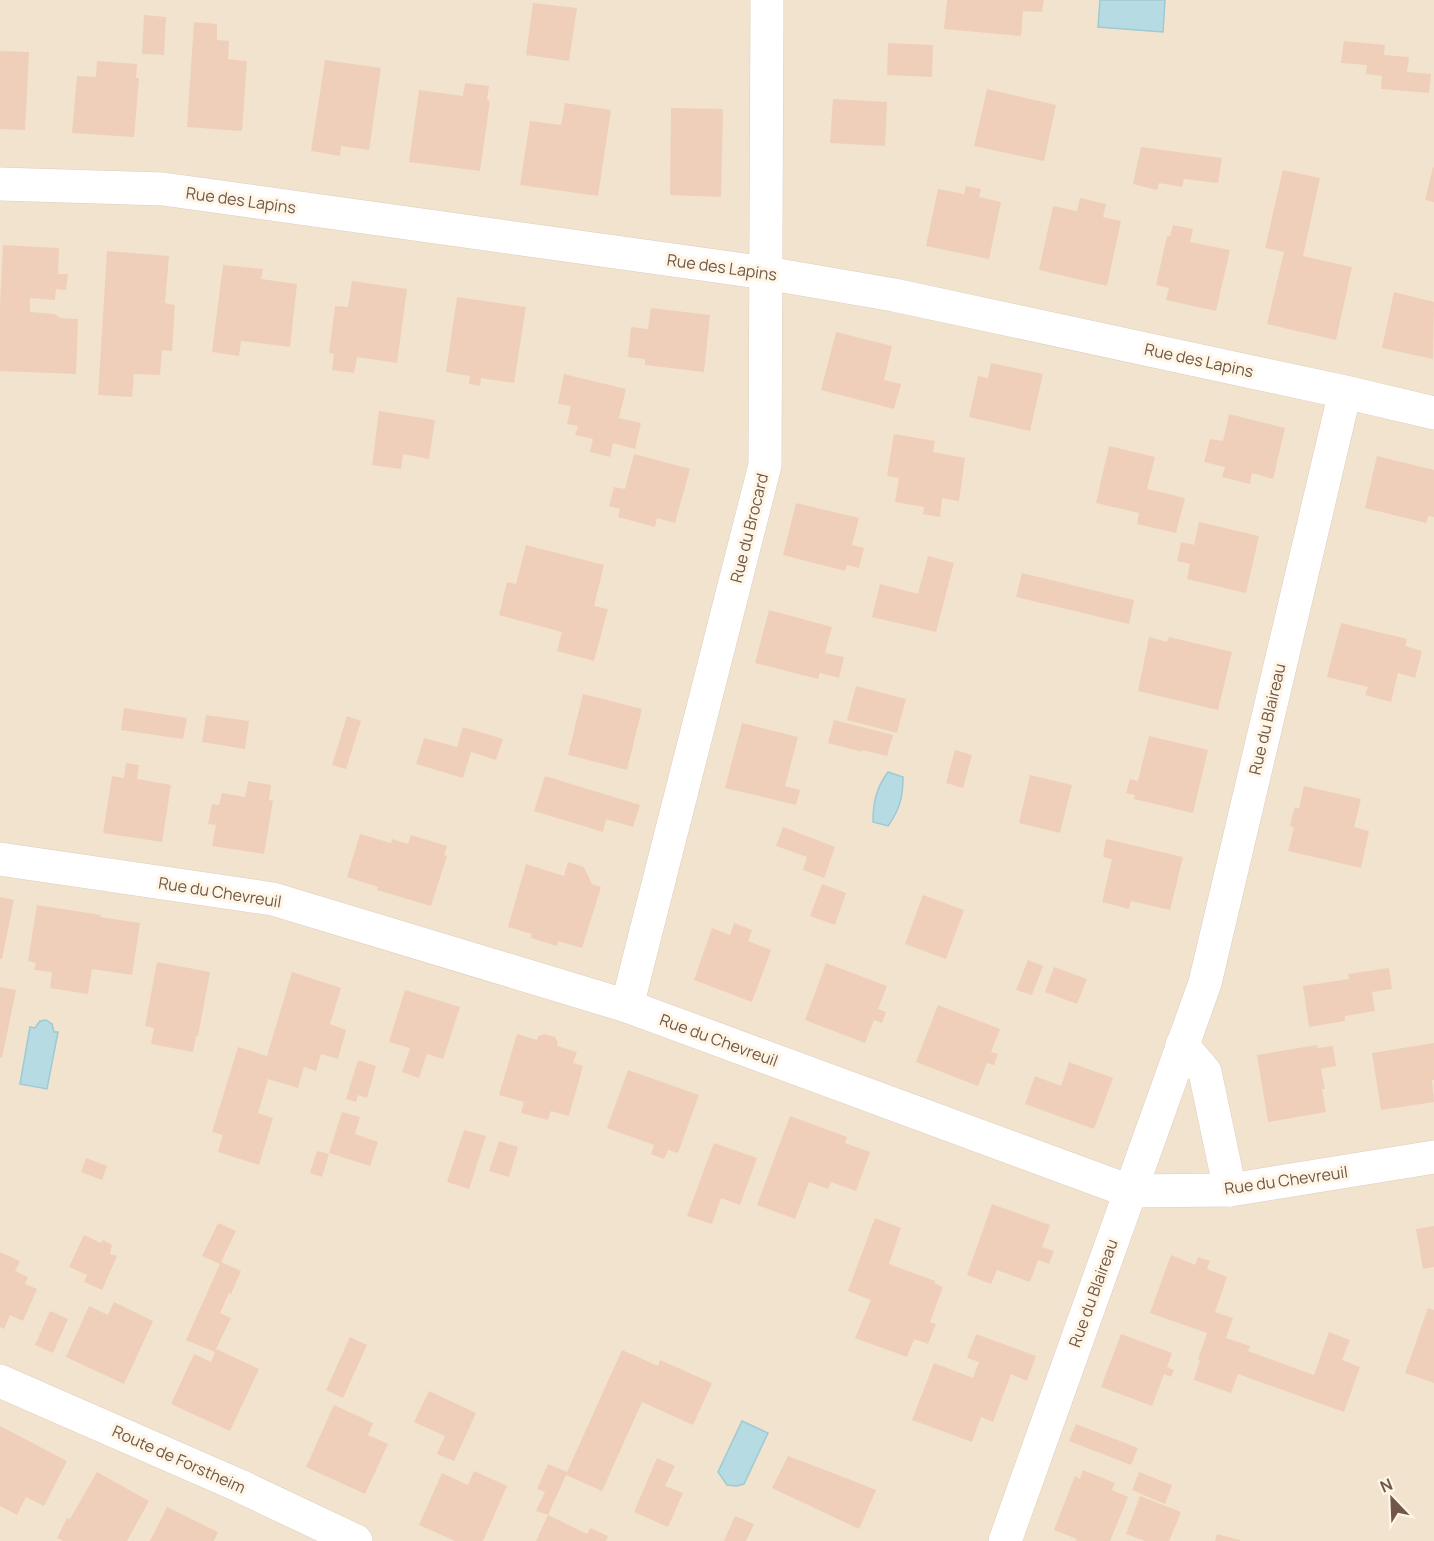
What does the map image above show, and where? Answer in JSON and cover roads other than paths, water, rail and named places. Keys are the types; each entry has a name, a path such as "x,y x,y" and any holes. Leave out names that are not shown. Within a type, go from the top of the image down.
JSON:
{"street":[{"name":"Rue du Brocard","path":"627,1006 765,465 768,0"},
{"name":"Rue des Lapins","path":"0,184 163,189 766,273 894,295 1434,413"},
{"name":"Rue du Blaireau","path":"1005,1541 1204,983 1345,392"},
{"name":"Rue du Chevreuil","path":"0,859 273,899 627,1006 1129,1191 1230,1190 1434,1157"},
{"path":"1182,1045 1205,1072 1230,1190"},
{"name":"Route de Forstheim","path":"0,1381 240,1486 356,1541"}],"water":[{"path":"1100,0 1165,0 1163,32 1098,27"},
{"path":"888,772 903,777 900,803 888,826 873,822 876,796"},
{"path":"46,1020 52,1024 54,1032 58,1032 47,1089 20,1084 30,1027 35,1028 40,1021"},
{"path":"742,1421 768,1433 744,1484 727,1485 718,1472"}]}
